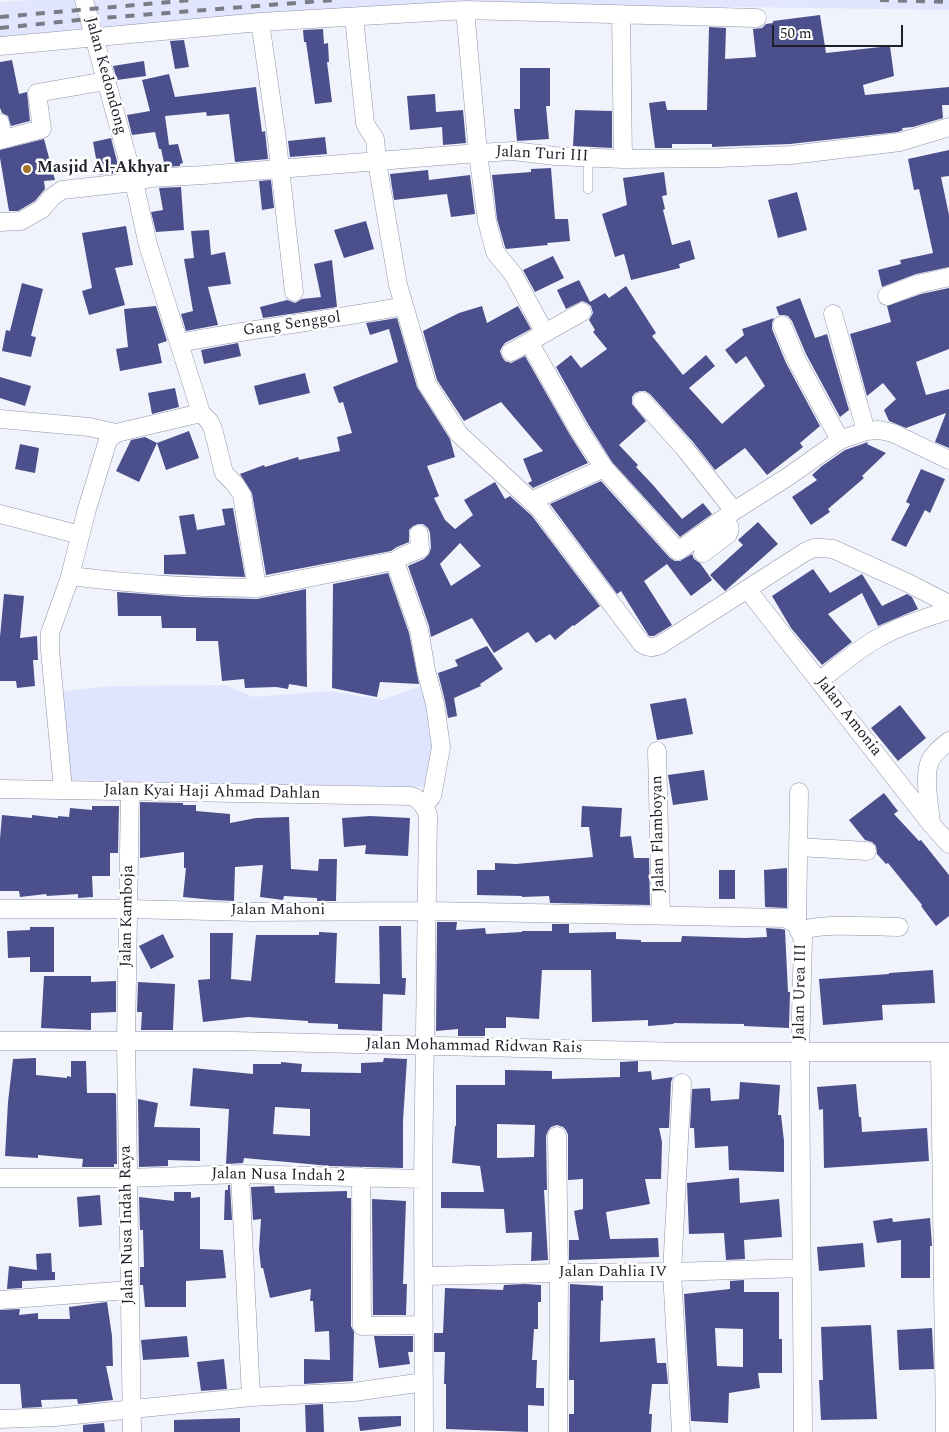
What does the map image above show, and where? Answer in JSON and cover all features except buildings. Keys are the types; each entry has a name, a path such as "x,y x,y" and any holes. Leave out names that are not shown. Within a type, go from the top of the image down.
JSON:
{"street":[{"name":"Jalan Kedondong","path":"84,0 134,182 148,246 179,343 202,413 213,429 224,473 242,494 257,588"},
{"path":"0,46 191,27 465,10 757,18"},
{"path":"465,10 478,153 487,221 495,252 512,274 545,333"},
{"path":"621,14 623,159"},
{"path":"354,17 365,123 375,138 377,162 398,285 427,384 459,434 540,509 642,644 648,648 660,645 814,548 832,549 908,583 949,604"},
{"path":"260,22 276,132 294,292"},
{"path":"1,134 42,129 37,94 106,81"},
{"name":"Jalan Turi III","path":"0,222 21,221 42,208 62,190 134,182 150,178 513,151 555,156 623,159 719,158 800,154 900,142 949,126"},
{"path":"887,296 918,284 949,277"},
{"name":"Gang Senggol","path":"179,343 404,306"},
{"path":"511,352 582,312"},
{"path":"833,314 866,431"},
{"path":"782,325 799,366 840,440"},
{"path":"529,342 579,430 604,468 678,552 840,440 866,431 879,430 892,433 949,460"},
{"path":"642,401 685,449 729,515 730,530 728,534 703,553"},
{"path":"0,419 89,427 116,433 202,413"},
{"path":"63,789 50,633 70,576 108,440 116,433"},
{"path":"531,501 604,468"},
{"path":"0,514 80,535"},
{"path":"70,576 118,582 257,588 395,562 401,557 420,549 419,534"},
{"path":"395,562 419,630 426,670 435,704 441,747 432,796 428,801 422,803 428,815 423,1179 425,1276 424,1432"},
{"name":"Jalan Amonia","path":"747,589 949,844"},
{"path":"819,681 866,645 882,636 949,610"},
{"path":"932,824 926,773 930,760 949,741"},
{"name":"Jalan Flamboyan","path":"657,751 661,916"},
{"name":"Jalan Kyai Haji Ahmad Dahlan","path":"0,789 411,796 417,798 422,803"},
{"name":"Jalan Kamboja","path":"126,1041 130,791"},
{"path":"799,792 798,928 825,926 900,927"},
{"path":"798,847 867,851"},
{"name":"Jalan Mahoni","path":"0,909 128,909 251,912 428,911"},
{"name":"Jalan Urea III","path":"428,911 785,918 798,928 803,938 800,1052 802,1432"},
{"name":"Jalan Mohammad Ridwan Rais","path":"0,1041 234,1041 675,1052 944,1052"},
{"name":"Jalan Nusa Indah Raya","path":"126,1041 130,1409 132,1432"},
{"path":"944,1052 944,1432"},
{"path":"681,1432 672,1272 682,1083"},
{"path":"557,1136 558,1432"},
{"path":"240,1174 251,1397"},
{"name":"Jalan Nusa Indah 2","path":"0,1178 128,1178 240,1174 423,1179"},
{"path":"361,1178 362,1326 424,1325"},
{"name":"Jalan Dahlia IV","path":"425,1276 801,1268"},
{"path":"0,1300 129,1290"},
{"path":"0,1419 54,1418 251,1397 354,1392 424,1382"}],"lane":[{"path":"588,157 588,189"}],"shaded area":[{"path":"34,0 949,0 949,10 464,3 0,45 0,2"},
{"path":"429,683 439,732 427,787 62,780 58,692 113,686 226,685 253,697 331,691 382,700"}],"railway":[{"path":"0,17 192,0"},
{"path":"0,28 89,19 334,0"},
{"path":"880,0 949,2"}],"place":[{"name":"Masjid Al-Akhyar","path":"27,169"}]}
